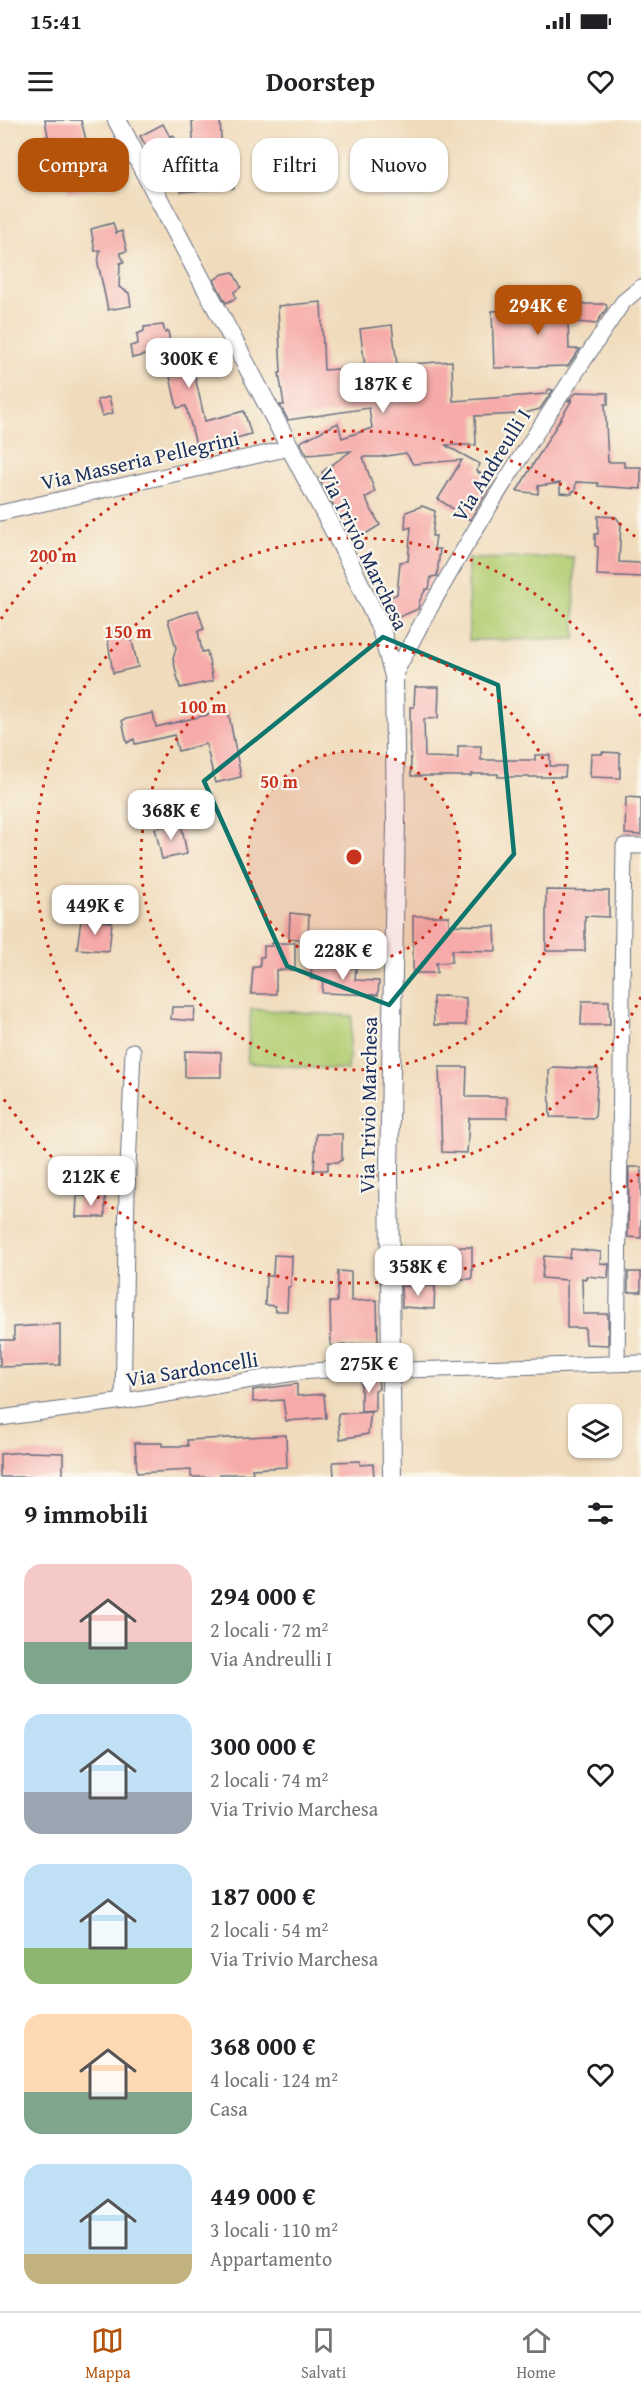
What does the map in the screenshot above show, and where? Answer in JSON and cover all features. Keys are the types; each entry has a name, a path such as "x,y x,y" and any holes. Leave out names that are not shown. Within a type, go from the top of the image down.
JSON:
{"street":[{"name":"Via Trivio Marchesa","path":"117,120 341,544 381,629 394,676 396,823 389,1170 392,1477"},
{"name":"Via Andreulli I","path":"394,676 424,618 525,447 623,302 641,287"},
{"name":"Via Masseria Pellegrini","path":"0,513 290,448"},
{"path":"617,1363 624,846 641,846"},
{"path":"123,1401 127,1191 133,1051"},
{"name":"Via Sardoncelli","path":"0,1418 123,1401 300,1372 391,1365 407,1370 641,1363"}],"highlighted area":[{"path":"383,637 498,685 514,854 389,1005 287,966 204,781"}],"green space":[{"path":"574,557 575,639 469,640 468,559"},
{"path":"251,1009 352,1016 348,1070 247,1063"}],"building":[{"path":"45,120 81,120 86,138 39,138 48,136"},
{"path":"192,120 220,120 221,138 193,138"},
{"path":"163,124 170,137 173,135 175,138 141,138 140,136"},
{"path":"113,223 116,233 122,231 127,251 120,253 124,262 120,263 119,287 129,293 131,306 108,310 98,263 100,250 95,251 91,229"},
{"path":"233,272 241,287 234,292 236,298 226,303 214,280 223,274"},
{"path":"321,302 324,370 365,367 360,329 392,325 397,365 452,361 453,401 546,394 549,389 553,390 540,409 521,414 475,416 476,445 445,445 480,464 476,471 493,481 470,520 438,499 462,460 413,464 406,453 363,457 375,492 365,498 380,525 359,538 354,529 348,533 319,478 323,476 322,472 351,451 307,455 300,442 338,423 342,438 372,428 369,408 288,420 280,405 284,405 279,373 281,373 278,306"},
{"path":"560,304 606,304 607,308 596,324 568,321 569,349 580,349 568,366 494,368 492,311 535,308 536,315 560,314"},
{"path":"163,325 165,333 168,331 171,348 188,345 205,421 244,411 251,434 197,449 186,406 177,408 169,372 162,374 158,352 132,358 130,346 138,344 137,334 144,331 144,327"},
{"path":"577,392 608,393 608,404 605,404 608,462 624,462 624,467 641,467 641,489 576,482 575,491 572,491 572,494 560,493 560,483 538,486 538,494 517,491 572,400 568,401"},
{"path":"109,397 113,413 102,416 97,400"},
{"path":"422,506 435,511 432,536 436,536 434,549 440,549 437,576 431,577 429,589 426,589 418,609 392,620 387,606 392,604 389,598 397,594 400,562 408,561 411,527 405,529 406,512"},
{"path":"598,516 616,517 621,524 619,562 641,563 641,577 597,575 598,547 595,546 595,534 598,534"},
{"path":"198,610 204,629 198,631 202,652 207,651 213,681 180,688 173,659 176,648 168,620"},
{"path":"129,628 138,667 113,673 107,635"},
{"path":"415,687 439,687 438,718 424,719 425,757 458,758 458,746 481,746 481,760 535,760 535,755 550,755 550,766 566,766 565,777 498,777 498,774 411,776 410,707 414,707"},
{"path":"228,710 241,777 215,783 206,744 178,751 174,735 135,744 134,739 127,743 122,720 153,713 156,727"},
{"path":"602,752 620,753 620,778 590,777 591,754 602,754"},
{"path":"626,797 641,798 641,835 625,834"},
{"path":"181,823 187,854 162,859 155,828"},
{"path":"546,890 609,891 609,917 585,916 585,951 546,951"},
{"path":"290,913 309,915 308,940 289,938"},
{"path":"413,916 449,916 449,925 495,926 496,951 452,950 452,962 436,963 437,973 413,973"},
{"path":"81,920 112,922 109,951 77,949"},
{"path":"271,943 295,943 295,970 276,970 276,994 251,994 253,967 260,967 260,957 264,957 264,946 272,946"},
{"path":"312,963 356,968 355,980 379,981 378,995 322,993 323,980 311,979"},
{"path":"433,997 466,998 466,1025 434,1025"},
{"path":"582,1001 609,1001 610,1025 581,1025"},
{"path":"172,1007 195,1007 194,1021 171,1019"},
{"path":"185,1051 221,1052 221,1077 185,1077"},
{"path":"439,1067 467,1067 466,1097 507,1097 507,1118 469,1118 467,1153 442,1152"},
{"path":"553,1067 598,1069 595,1118 550,1117 549,1071"},
{"path":"316,1134 342,1134 342,1160 328,1162 328,1170 314,1170"},
{"path":"629,1167 641,1167 641,1238 628,1237"},
{"path":"77,1196 105,1196 105,1217 76,1217"},
{"path":"446,1247 472,1247 472,1279 443,1276 443,1257 447,1257"},
{"path":"571,1249 601,1252 600,1263 609,1264 608,1278 586,1276 586,1279 582,1278 583,1314 608,1314 608,1345 586,1344 585,1328 567,1328 567,1280 542,1278 544,1256 570,1258"},
{"path":"274,1255 292,1256 291,1287 288,1287 287,1311 275,1311 275,1306 265,1305 266,1276 273,1276"},
{"path":"338,1271 351,1272 351,1301 377,1300 378,1343 331,1346 330,1302 337,1302"},
{"path":"628,1272 641,1272 641,1292 628,1292"},
{"path":"401,1286 435,1286 434,1309 402,1307"},
{"path":"60,1324 60,1365 0,1367 0,1340 14,1340 14,1327"},
{"path":"378,1377 379,1389 375,1390 375,1411 361,1412 361,1378"},
{"path":"297,1384 297,1396 324,1394 326,1418 286,1421 283,1400 253,1402 253,1390"},
{"path":"371,1412 368,1434 340,1439 338,1414"},
{"path":"286,1435 287,1467 252,1469 253,1474 220,1474 220,1477 191,1477 191,1470 137,1473 135,1443 188,1446 187,1440"},
{"path":"63,1453 63,1477 0,1477 0,1454"},
{"path":"360,1461 360,1465 373,1464 374,1477 334,1477 333,1462"}]}
